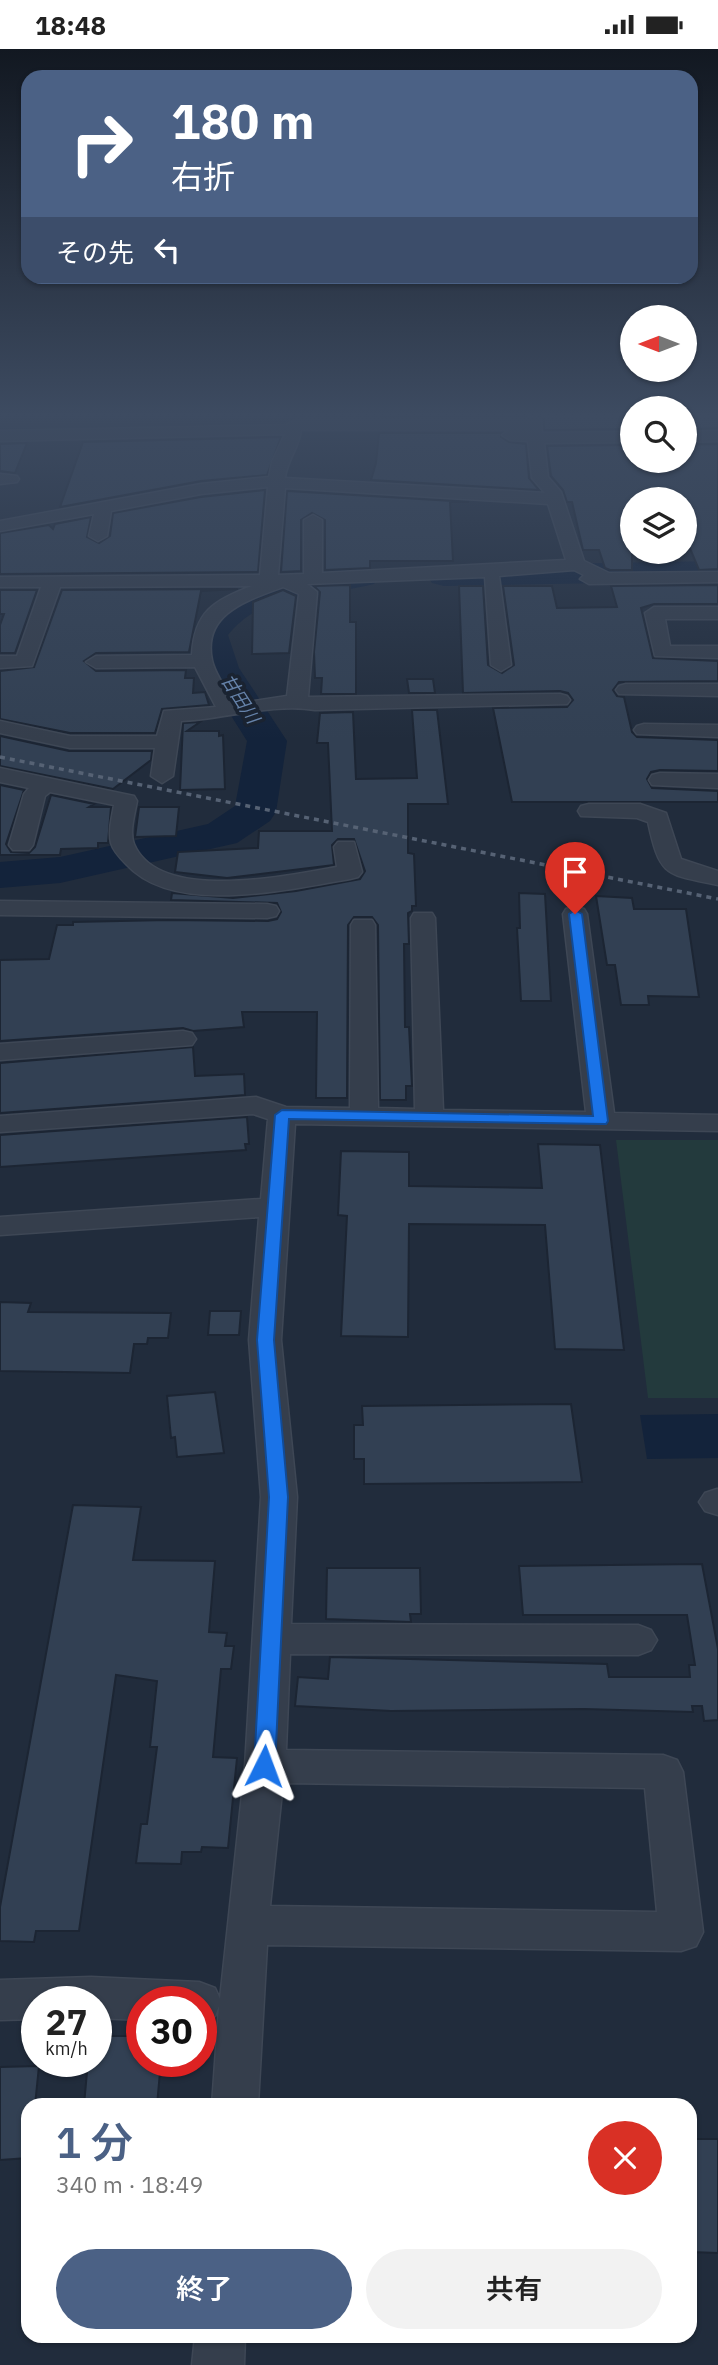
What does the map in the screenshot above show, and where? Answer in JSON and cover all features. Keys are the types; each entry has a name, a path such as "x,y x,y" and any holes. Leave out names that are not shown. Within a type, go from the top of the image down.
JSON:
{"street":[{"path":"98,536 101,523"},
{"path":"277,579 278,523"},
{"path":"297,701 310,585 313,523"},
{"path":"567,523 591,572"},
{"path":"310,585 555,568 718,577"},
{"path":"0,582 277,579 310,585 368,585 492,580 591,572"},
{"path":"228,711 202,661 203,633 215,612 234,599 277,579"},
{"path":"0,662 26,662 53,580"},
{"path":"492,580 501,665"},
{"path":"718,613 654,613 662,653 718,652"},
{"path":"96,662 202,661"},
{"path":"626,690 718,690"},
{"path":"162,776 171,715 228,711 297,701 315,704 560,700"},
{"path":"0,727 70,742 166,742"},
{"path":"644,730 718,731"},
{"path":"0,775 126,801 122,839 124,849 150,875 183,885 234,888 350,872 346,847"},
{"path":"660,780 718,781"},
{"path":"21,845 35,795 46,784"},
{"path":"589,811 640,811 658,818 668,863 674,869 718,878"},
{"path":"0,908 267,911"},
{"path":"575,914 601,1121"},
{"path":"423,918 429,1117"},
{"path":"363,925 364,1115"},
{"path":"0,1052 183,1039"},
{"path":"0,1123 256,1105 282,1115 718,1123"},
{"path":"217,1996 247,1925 264,1766 279,1497 265,1340 282,1115"},
{"path":"0,1226 276,1207"},
{"path":"271,1639 638,1640"},
{"path":"247,1925 681,1932 663,1772 264,1766"},
{"path":"0,2000 126,1999"},
{"path":"217,2018 234,2098"},
{"path":"218,2365 220,2343"}],"green space":[{"path":"616,1140 718,1140 718,1398 648,1398"}],"water":[{"path":"718,1414 718,1458 647,1459 640,1415"}],"building":[{"path":"60,523 90,523 87,537 99,543 110,536 112,523 262,523 258,572 0,574 0,533 49,525 53,529 55,524"},
{"path":"285,523 301,523 301,571 281,572"},
{"path":"325,523 451,523 453,561 370,561 370,568 325,570"},
{"path":"577,523 620,523 620,564 632,564 632,570 605,568 599,550 583,550"},
{"path":"697,523 718,523 718,569 699,570 696,564"},
{"path":"350,585 350,622 356,622 356,694 321,694 322,678 315,678 314,652 320,592 314,586"},
{"path":"718,585 718,604 654,604 641,608 653,658 718,661 718,681 619,682 613,690 617,696 624,697 632,732 637,737 718,740 718,771 660,770 651,772 647,779 652,788 718,791 718,802 512,802 493,708 567,707 573,700 568,693 560,691 463,693 459,586 483,586 488,665 502,673 514,665 503,586 552,586 557,608 617,607 611,586"},
{"path":"238,589 201,591 189,652 96,653 84,661 96,671 186,670 185,678 194,678 193,693 205,692 209,705 162,709 155,733 70,733 0,719 0,671 34,667 62,590"},
{"path":"0,590 37,590 15,653 0,653 0,625 4,614 0,614"},
{"path":"283,590 296,596 289,653 252,654 253,602"},
{"path":"407,679 433,679 435,693 409,693"},
{"path":"412,710 437,710 448,804 408,804 408,853 414,854 416,906 412,906 412,911 408,913 409,944 404,944 405,1027 409,1027 412,1086 406,1086 406,1100 380,1100 378,925 372,917 354,917 348,925 347,1098 316,1098 317,1012 242,1012 244,1027 193,1031 183,1028 0,1041 0,960 49,959 57,925 73,925 73,922 168,920 268,921 277,919 281,912 277,903 171,900 172,893 233,898 296,891 360,879 365,871 354,839 338,839 332,845 334,865 227,878 175,872 178,852 258,848 259,831 332,831 328,743 317,743 320,713 353,712 356,779 417,778"},
{"path":"200,722 187,731 219,731 219,736 223,735 225,789 180,790 183,723"},
{"path":"0,736 69,751 152,751 151,760 113,789 0,766"},
{"path":"0,785 24,790 6,844 11,852 29,853 35,847 51,795 94,804 89,807 111,807 108,843 98,843 98,848 61,849 60,855 0,855"},
{"path":"139,807 179,807 176,836 135,837"},
{"path":"519,893 545,894 551,1001 521,1001 517,928 520,928"},
{"path":"596,896 632,898 634,909 686,909 699,997 648,996 649,1005 621,1005 615,965 607,965"},
{"path":"193,1047 195,1076 244,1074 245,1095 0,1113 0,1063"},
{"path":"247,1117 249,1144 245,1144 246,1150 0,1167 0,1135"},
{"path":"538,1144 600,1145 624,1350 555,1349 545,1225 409,1224 408,1337 341,1336 347,1216 338,1215 341,1151 409,1152 409,1186 542,1188"},
{"path":"0,1302 31,1303 28,1312 171,1313 168,1338 148,1338 147,1344 134,1344 130,1373 0,1371"},
{"path":"210,1311 241,1311 239,1335 208,1335"},
{"path":"215,1392 224,1453 177,1457 175,1437 171,1438 167,1396"},
{"path":"571,1404 582,1482 364,1484 364,1459 354,1459 354,1425 363,1425 362,1406"},
{"path":"73,1505 141,1507 133,1560 215,1561 209,1632 227,1633 225,1646 234,1646 231,1669 221,1669 213,1757 237,1758 228,1848 202,1847 201,1852 182,1852 181,1864 136,1863 141,1824 147,1824 157,1747 150,1747 157,1681 116,1675 79,1931 36,1931 34,1942 0,1941 0,1907"},
{"path":"702,1564 718,1649 718,1720 704,1721 702,1706 692,1706 693,1712 584,1709 391,1711 295,1706 298,1677 328,1679 330,1657 607,1664 609,1677 690,1677 689,1665 695,1665 687,1615 523,1615 519,1566"},
{"path":"327,1568 420,1568 421,1614 410,1614 411,1622 326,1619"},
{"path":"112,2036 126,2036 126,2077 160,2077 158,2098 85,2098 87,2077 112,2077"},
{"path":"21,2066 21,2077 38,2077 36,2098 21,2098 21,2158 0,2160 0,2067"},
{"path":"697,2139 718,2139 718,2253 697,2252"}],"waterway":[{"name":"甘田川","path":"444,576 718,571"},
{"name":"甘田川","path":"0,875 60,870 222,834 255,812 267,741 220,668 210,634 229,612 246,602 295,587 362,577"}],"railway":[{"path":"0,757 718,899"}],"route":[{"path":"264,1766 279,1497 265,1340 282,1115 601,1121 575,914"}]}
